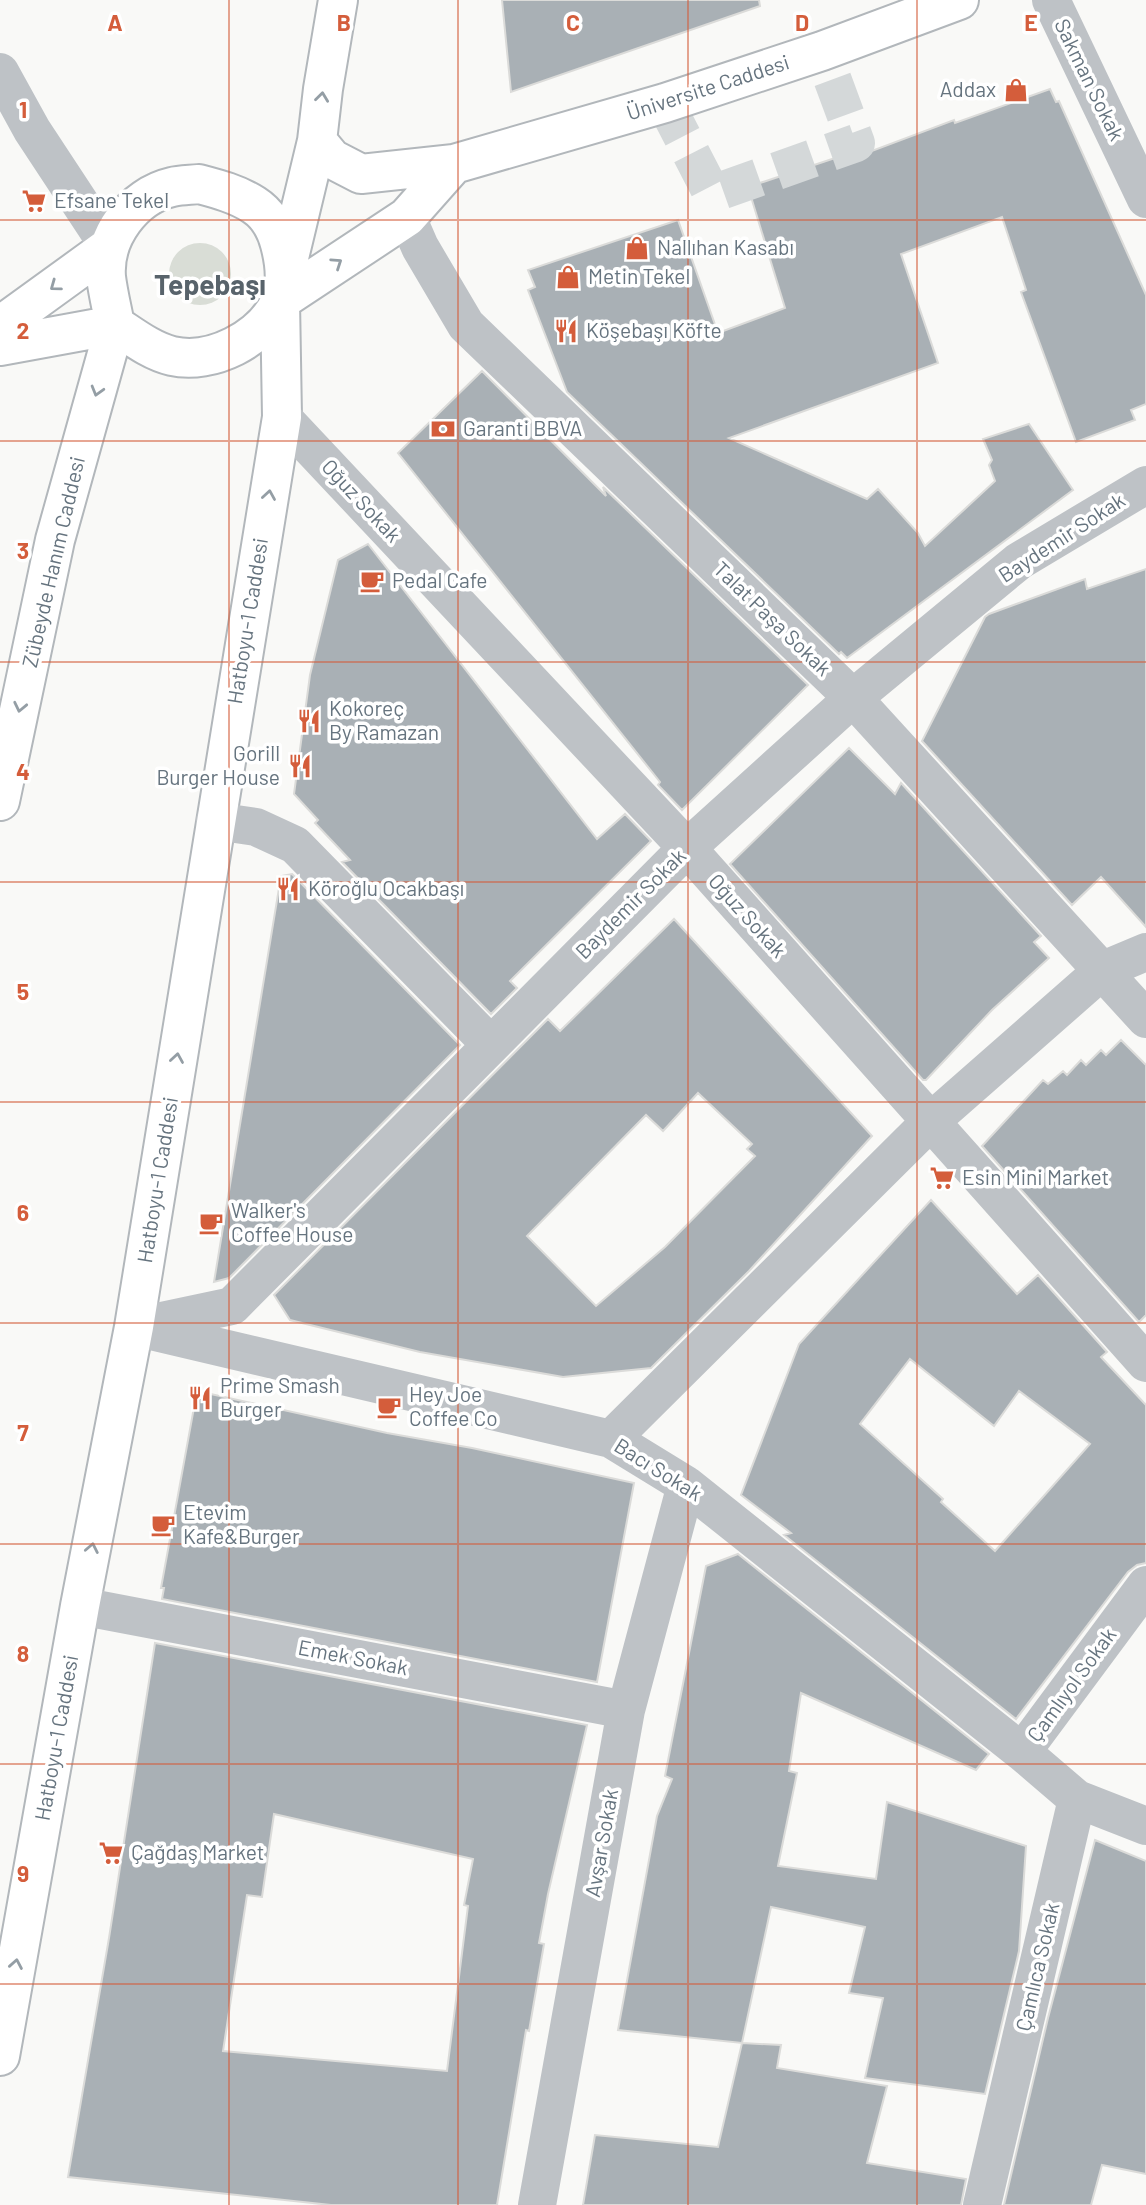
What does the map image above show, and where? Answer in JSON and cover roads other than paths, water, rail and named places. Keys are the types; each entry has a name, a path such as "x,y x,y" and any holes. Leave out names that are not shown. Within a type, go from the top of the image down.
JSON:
{"main road":[{"path":"0,346 115,325 146,345 172,356 200,358 226,351 250,336 268,319 283,285 317,141 338,0"},
{"name":"Üniversite Caddesi","path":"256,206 361,174 454,164 665,103 822,51 959,0"},
{"path":"317,141 332,159 361,174"},
{"path":"283,285 407,217 454,164"},
{"path":"115,325 106,275 109,247 122,220 143,200 170,187 199,184 228,191 256,206 272,223 283,285"},
{"path":"0,326 109,247"},
{"name":"Hatboyu-1 Caddesi","path":"0,2056 80,1606 134,1327 282,417 283,285"},
{"name":"Zübeyde Hanım Caddesi","path":"0,801 55,540 115,325"}],"street":[{"name":"Sakman Sokak","path":"1051,0 1146,199"},
{"path":"0,72 33,130 109,247"},
{"name":"Talat Paşa Sokak","path":"407,217 420,247 466,325 853,698 1146,1018"},
{"name":"Oğuz Sokak","path":"282,417 687,848 1146,1363"},
{"name":"Baydemir Sokak","path":"134,1327 232,1306 687,848 853,698 1019,561 1146,485"},
{"path":"215,821 256,828 295,845 491,1045"},
{"path":"611,1439 930,1122 1102,970 1146,951"},
{"name":"Bacı Sokak","path":"134,1327 611,1439 686,1485 1022,1752"},
{"name":"Avşar Sokak","path":"537,2205 626,1710 686,1485"},
{"name":"Çamlıyol Sokak","path":"1022,1752 1146,1585"},
{"name":"Emek Sokak","path":"80,1606 626,1710"},
{"path":"1022,1752 1077,1799 1146,1826"},
{"name":"Çamlıca Sokak","path":"982,2205 1077,1799"}],"tunnel":[{"path":"665,103 712,194 856,143 822,51"}],"place":[{"name":"Addax","path":"1016,90"},
{"name":"Efsane Tekel","path":"34,201"},
{"name":"Nallıhan Kasabı","path":"637,248"},
{"name":"Metin Tekel","path":"568,277"},
{"name":"Köşebaşı Köfte","path":"566,331"},
{"name":"Garanti BBVA","path":"443,429"},
{"name":"Pedal Cafe","path":"372,581"},
{"name":"Kokoreç By Ramazan","path":"309,721"},
{"name":"Gorill Burger House","path":"300,766"},
{"name":"Köroğlu Ocakbaşı","path":"288,889"},
{"name":"Esin Mini Market","path":"942,1178"},
{"name":"Walker's Coffee House","path":"211,1223"},
{"name":"Prime Smash Burger","path":"200,1398"},
{"name":"Hey Joe Coffee Co","path":"389,1407"},
{"name":"Etevim Kafe&Burger","path":"163,1525"},
{"name":"Çağdaş Market","path":"111,1853"}],"district":[{"name":"Tepebaşı","path":"210,285"}]}
